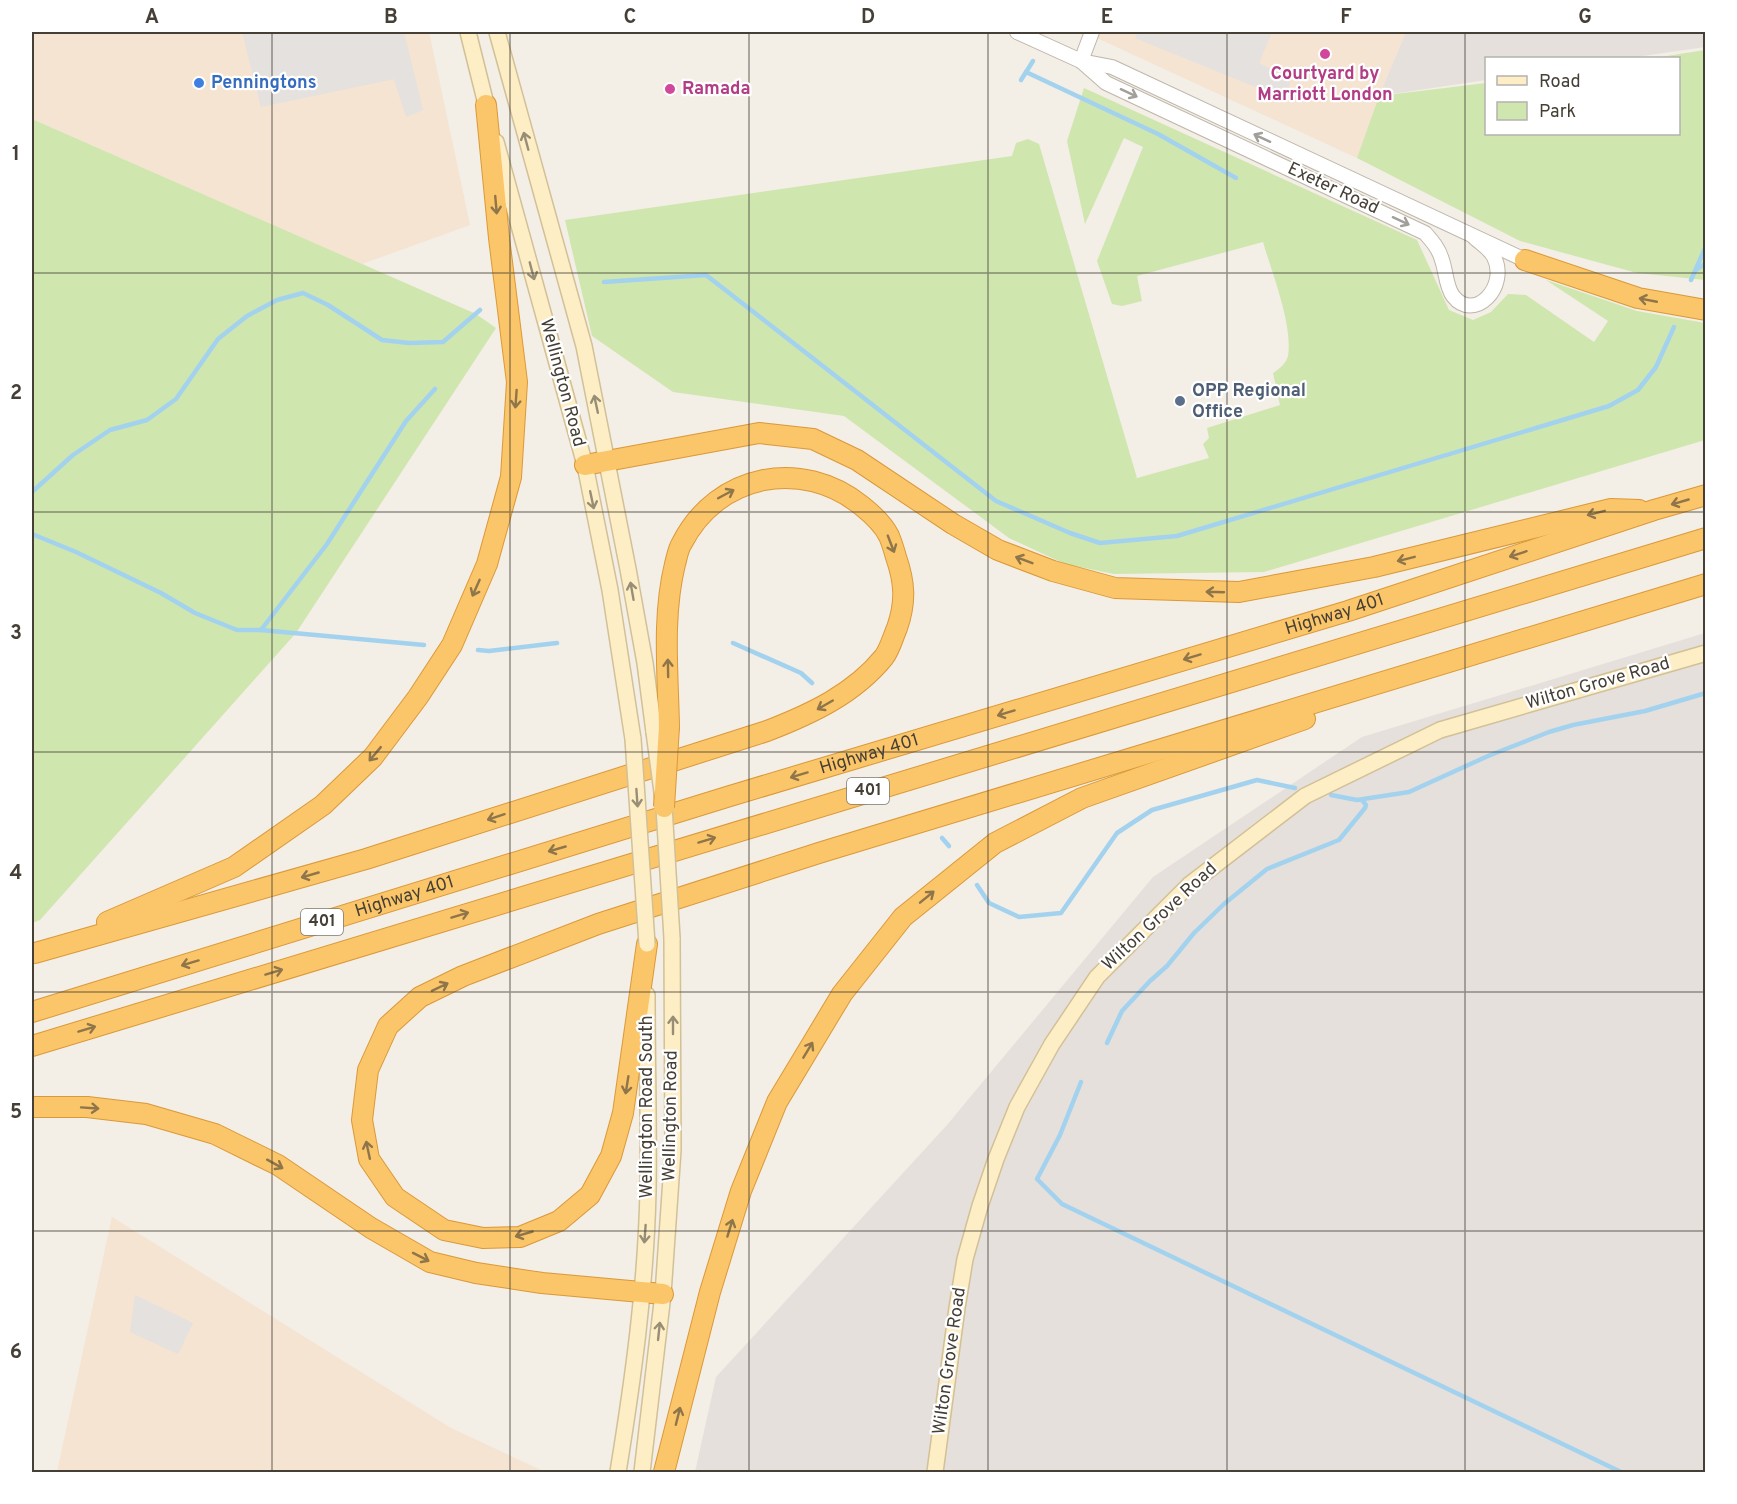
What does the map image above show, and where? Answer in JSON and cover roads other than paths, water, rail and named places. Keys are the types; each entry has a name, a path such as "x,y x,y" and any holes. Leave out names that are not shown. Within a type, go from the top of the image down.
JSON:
{"highway":[{"path":"33,954 234,867 324,805 373,757 418,697 452,645 487,564 511,477 517,382 499,238 486,105"},
{"path":"1525,260 1638,298 1706,310"},
{"path":"585,465 759,433 813,440 857,460 953,524 998,550 1053,571 1115,588 1239,592 1374,567 1611,509 1654,510"},
{"path":"33,954 377,855 767,731 806,716 852,689 886,655 903,610 903,576 888,535 872,515 850,497 825,483 791,477 747,483 718,498 696,518 681,545 670,586 667,624 662,730 664,807"},
{"name":"Highway 401","path":"32,1012 730,796 1348,611 1706,495"},
{"name":"Highway 401","path":"32,1046 1706,538"},
{"path":"647,944 623,1113 611,1156 590,1195 559,1221 530,1233 520,1237 483,1238 444,1230 394,1197 369,1159 362,1120 368,1070 388,1026 420,997 463,976 598,924 822,852 1706,584"},
{"path":"664,1473 710,1292 741,1191 777,1102 842,994 903,916 995,843 1083,798 1324,712 1370,686"},
{"path":"32,1107 87,1107 146,1114 215,1134 278,1165 371,1228 430,1262 476,1273 531,1281 663,1294"}],"main road":[{"name":"Wellington Road","path":"468,32 585,465 610,590 633,739"},
{"name":"Wellington Road","path":"497,32 584,346 608,461 645,663 662,730"},
{"name":"Wilton Grove Road","path":"935,1473 965,1259 980,1206 1017,1107 1052,1044 1097,976 1189,885 1305,796 1440,730 1706,653"},
{"name":"Wellington Road South","path":"618,1473 632,1388 642,1291 648,1193 647,944 633,739"},
{"name":"Wellington Road","path":"642,1473 663,1294 673,1150 672,938 664,807"}],"street":[{"name":"Exeter Road","path":"1017,32 1081,61 1112,67 1525,260"},
{"path":"1081,61 1092,32"},
{"name":"Exeter Road","path":"1081,61 1106,82 1425,233 1436,244 1452,296 1464,304 1478,304 1490,297 1496,286 1498,270 1493,255 1474,237"}],"waterway":[{"path":"1021,80 1033,61"},
{"path":"1026,72 1158,134 1236,178"},
{"path":"1691,280 1706,246"},
{"path":"1696,270 1706,263"},
{"path":"604,282 706,275 996,501 1070,533 1100,543 1177,536 1609,406 1638,390 1656,367 1674,327"},
{"path":"32,492 73,455 110,430 147,420 176,399 218,339 247,316 277,300 303,293 328,305 382,340 409,343 443,342 480,310"},
{"path":"261,630 327,544 406,421 435,389"},
{"path":"32,534 76,552 161,593 195,613 237,630 261,630 424,645"},
{"path":"478,650 489,651 557,643"},
{"path":"733,643 801,673 812,683"},
{"path":"1331,795 1357,800 1409,792 1488,756 1549,732 1645,711 1706,693"},
{"path":"977,885 989,903 1019,917 1061,913 1117,833 1152,810 1257,780 1295,788"},
{"path":"1107,1043 1122,1011 1224,904 1267,869 1339,840 1365,808 1366,805 1362,800"},
{"path":"942,838 949,846"},
{"path":"1081,1082 1060,1135 1037,1179 1062,1204 1621,1472"}],"place":[{"name":"Courtyard by Marriott London","path":"1325,54"},
{"name":"Penningtons","path":"199,83"},
{"name":"Ramada","path":"670,89"},
{"name":"OPP Regional Office","path":"1180,401"}]}
